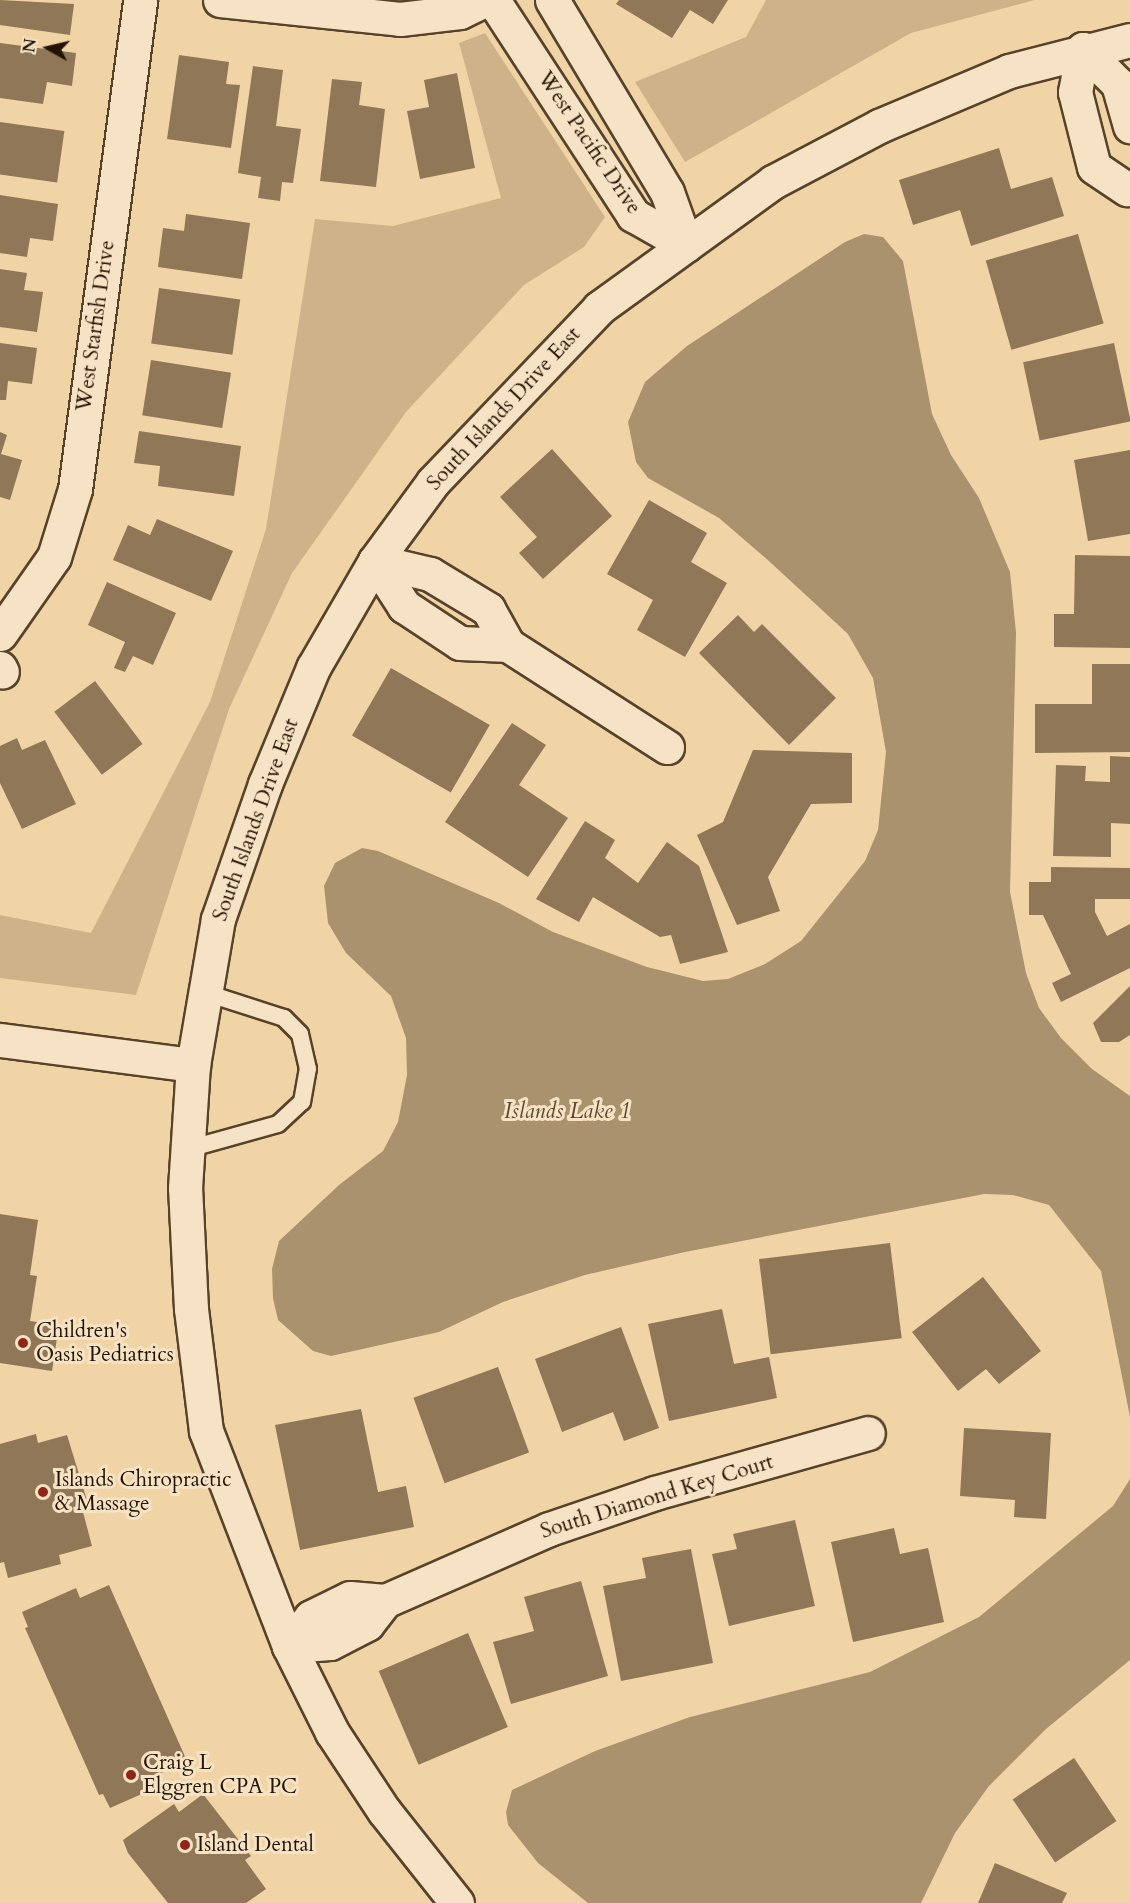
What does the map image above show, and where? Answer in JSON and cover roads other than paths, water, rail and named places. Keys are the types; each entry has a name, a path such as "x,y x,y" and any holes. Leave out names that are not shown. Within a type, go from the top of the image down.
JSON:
{"street":[{"name":"West Starfish Drive","path":"0,634 54,557 75,489 140,0"},
{"path":"220,0 400,19 460,12 484,0"},
{"name":"West Pacific Drive","path":"493,0 633,215 686,245"},
{"name":"West Pacific Drive","path":"552,0 667,192 686,245"},
{"name":"South Islands Drive East","path":"457,1903 384,1810 332,1732 289,1646 206,1431 191,1309 185,1188 193,1065 218,919 265,784 313,669 375,561 433,482 511,397 599,308 773,182 879,126 1009,71 1083,49 1130,40"},
{"path":"1083,49 1119,84 1130,126"},
{"path":"1083,49 1075,92 1094,167 1129,186"},
{"path":"375,561 404,606 460,643 508,645"},
{"path":"375,561 430,574 488,609 508,645 667,747"},
{"path":"0,1040 193,1065"},
{"name":"South Diamond Key Court","path":"289,1646 311,1617 350,1598 385,1602 549,1528 655,1493 868,1433"}],"lane":[{"path":"188,1149 279,1124 302,1102 308,1069 300,1034 284,1018 206,993"}],"water":[{"name":"Islands Lake 1","path":"864,234 883,237 903,261 932,414 951,455 979,498 1010,572 1016,633 1010,892 1026,973 1039,1008 1061,1038 1092,1069 1130,1096 1130,1417 1101,1271 1049,1205 1013,1195 984,1194 685,1252 585,1275 503,1302 439,1332 331,1356 313,1351 278,1320 273,1298 272,1269 279,1241 339,1185 383,1151 398,1122 407,1075 406,1038 391,996 346,953 328,923 324,886 335,863 362,848 378,851 499,903 553,932 647,967 703,981 728,979 765,964 801,941 865,861 878,830 886,752 873,678 848,634 770,562 719,518 648,478 636,462 628,422 645,382 687,346 845,242"},
{"path":"1130,1479 1130,1660 1046,1729 989,1786 955,1833 921,1903 588,1903 538,1863 508,1825 506,1812 512,1790 595,1751 690,1717 870,1672 979,1617 1113,1506"}],"place":[{"name":"Children's Oasis Pediatrics","path":"23,1343"},
{"name":"Islands Chiropractic & Massage","path":"43,1492"},
{"name":"Craig L Elggren CPA PC","path":"131,1775"},
{"name":"Island Dental","path":"185,1845"}]}
